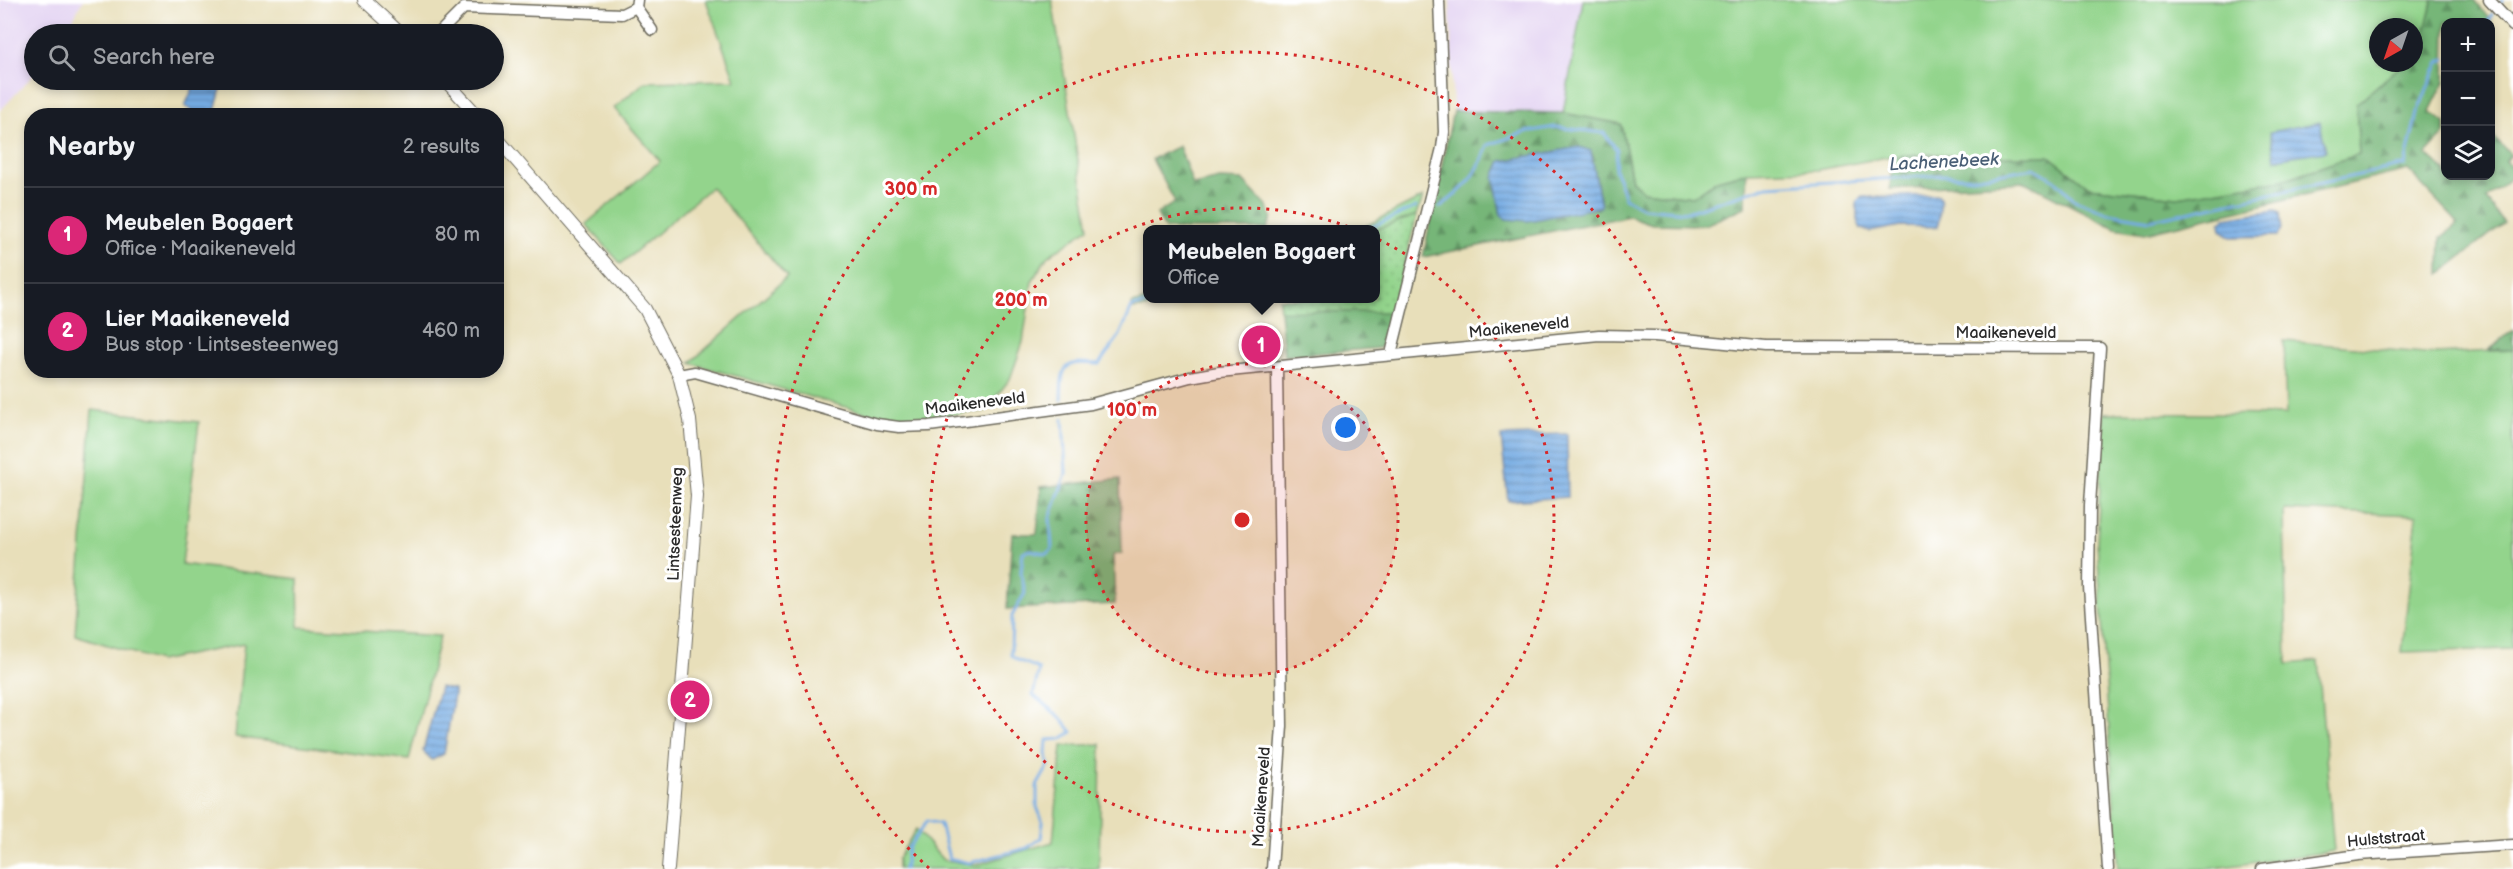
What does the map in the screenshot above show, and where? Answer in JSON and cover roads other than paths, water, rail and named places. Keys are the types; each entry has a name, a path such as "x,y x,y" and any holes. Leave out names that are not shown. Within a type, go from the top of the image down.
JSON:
{"street":[{"path":"364,0 390,24"},
{"path":"1391,354 1442,148 1444,132 1439,0"},
{"path":"2489,0 2513,26"},
{"path":"448,24 464,8 480,4 622,14 636,4 652,30"},
{"path":"454,90 471,108"},
{"name":"Lintsesteenweg","path":"504,146 645,309 679,375 690,420 697,496 668,869"},
{"name":"Maaikeneveld","path":"679,375 695,372 877,424 899,427 929,426 1091,404 1190,377 1391,354 1599,335 1655,336 1766,347 2100,348 2090,505 2089,587 2108,869"},
{"name":"Maaikeneveld","path":"1272,869 1282,715 1277,368"},
{"name":"Hulststraat","path":"2262,869 2358,855 2513,845"}],"water":[{"path":"192,90 221,90 216,108 188,108 185,106"},
{"path":"2320,122 2326,151 2275,159 2270,132"},
{"path":"1579,147 1591,151 1601,207 1528,221 1506,219 1501,215 1494,177 1501,161"},
{"path":"1938,195 1941,199 1938,227 1900,226 1870,232 1861,229 1857,220 1857,201 1862,197"},
{"path":"2275,210 2280,213 2282,230 2278,236 2232,237 2221,230 2220,222 2225,218"},
{"path":"1567,434 1568,497 1508,501 1501,436"},
{"path":"440,687 454,690 454,695 444,754 432,760 423,751"}],"waterway":[{"name":"Lachenebeek","path":"2490,18 2492,14"},
{"name":"Lachenebeek","path":"1440,207 1470,180 1488,145 1526,132 1555,127 1604,133 1617,150 1615,169 1625,198 1643,208 1687,212 1767,186 1946,175 1972,178 2034,168 2055,180 2075,200 2109,213 2150,220 2405,165 2417,113 2441,61"},
{"name":"Lachenebeek","path":"1376,225 1416,207"},
{"name":"Lachenebeek","path":"1061,400 1062,379 1067,367 1078,363 1099,364 1120,335 1132,307 1152,303"},
{"name":"Lachenebeek","path":"904,869 908,848 927,821 940,824 949,858 969,863 1027,848 1041,838 1043,822 1037,807 1037,786 1049,765 1046,753 1047,740 1061,739 1072,732 1060,717 1033,695 1039,670 1011,655 1012,616 1025,593 1021,572 1023,552 1031,550 1047,554 1052,549 1050,518 1066,474 1063,419"}],"place":[{"name":"Meubelen Bogaert","path":"1261,345"},
{"name":"Lier Maaikeneveld","path":"690,700"}]}
